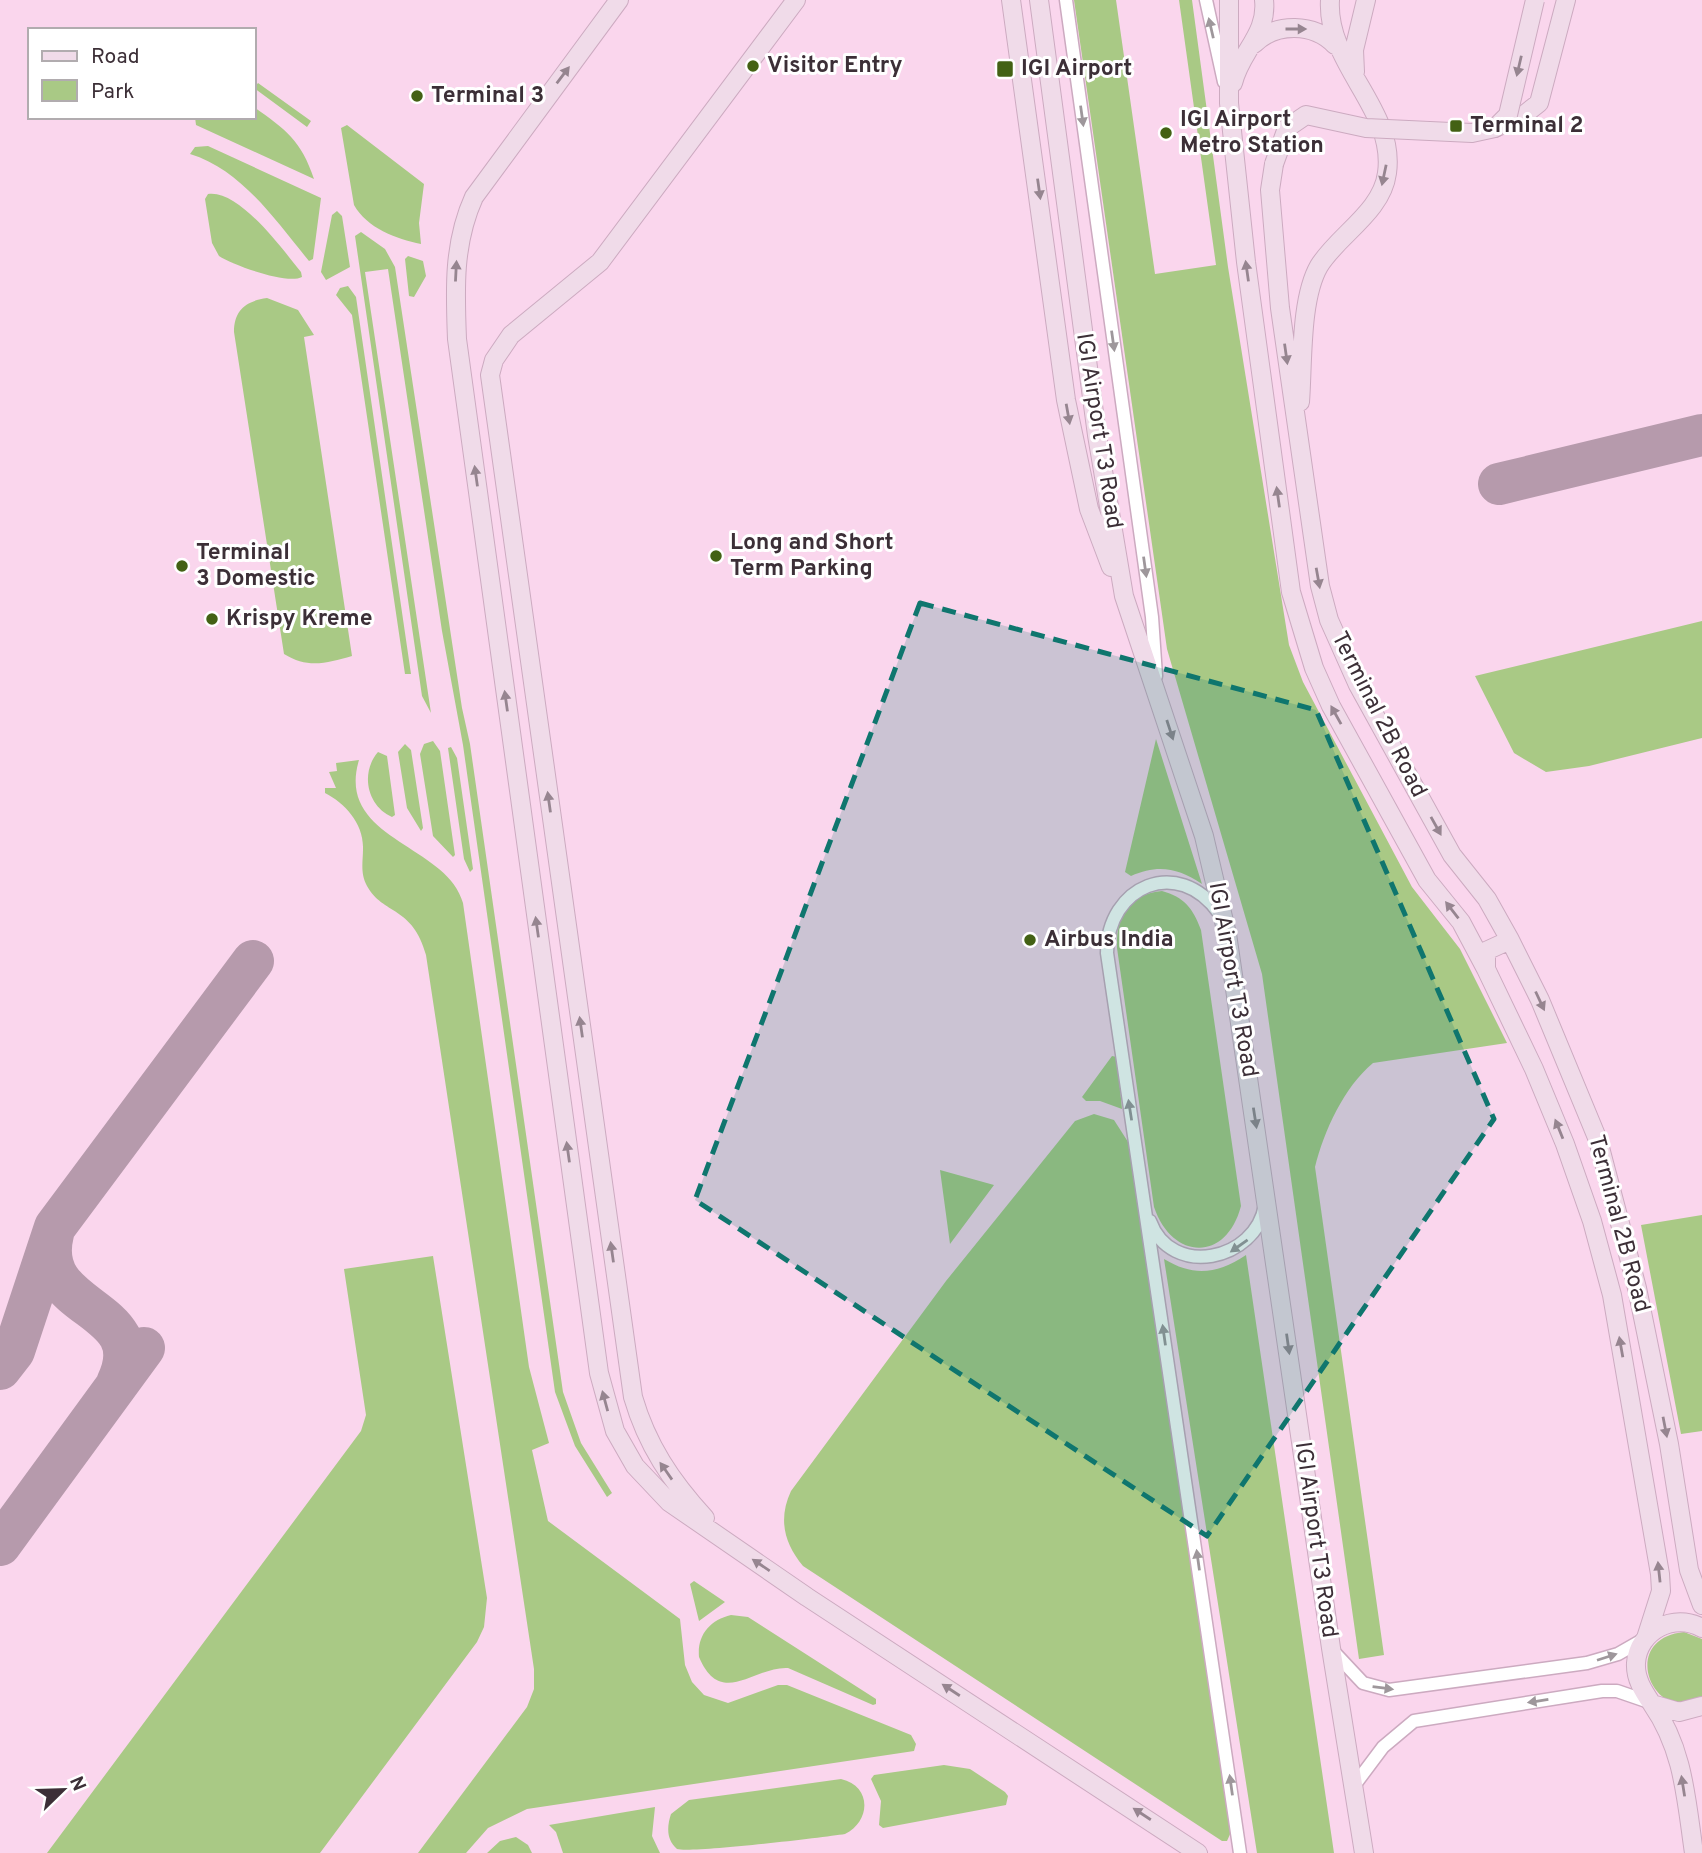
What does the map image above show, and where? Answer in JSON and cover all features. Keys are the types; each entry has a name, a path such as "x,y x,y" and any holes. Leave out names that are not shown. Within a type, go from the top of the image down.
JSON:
{"main road":[{"path":"619,0 474,197 462,229 455,284 457,339 577,1220 599,1373 615,1431 650,1485 669,1502 807,1597 1198,1853"},
{"path":"726,1541 666,1471 640,1424 633,1397 490,375 494,360 511,335 600,262 796,0"},
{"path":"1011,0 1066,400 1078,466 1089,509 1124,596"},
{"name":"IGI Airport T3 Road","path":"1039,0 1097,435 1124,596 1204,836 1227,934 1331,1648 1364,1853"},
{"name":"Terminal 2B Road","path":"1229,0 1229,103 1246,262 1292,592 1302,634 1331,706 1427,880 1461,922 1486,969 1534,1069 1565,1144 1591,1221 1612,1295 1660,1574 1661,1591 1636,1663 1637,1678 1669,1729 1676,1749 1694,1853"},
{"path":"1229,103 1240,65 1263,24 1264,0"},
{"path":"1297,438 1312,279 1327,255 1372,205 1387,174 1383,140 1376,115 1336,46 1331,30 1330,0"},
{"path":"1359,83 1352,59 1366,0"},
{"path":"1496,128 1507,115 1535,0"},
{"path":"1496,128 1525,114 1539,103 1566,0"},
{"path":"1254,44 1266,34 1289,28 1317,31 1336,46"},
{"name":"Terminal 2B Road","path":"1496,128 1472,132 1396,131 1306,115 1287,128 1274,164 1270,190 1297,438 1320,586 1342,653 1452,855 1487,899 1510,940 1575,1082 1598,1140 1617,1205 1669,1444 1689,1570 1702,1605"},
{"path":"1486,969 1486,951 1510,940"},
{"path":"1646,1638 1670,1623 1684,1622 1702,1628"},
{"path":"1652,1704 1679,1712 1702,1706"}],"street":[{"path":"1066,0 1152,617 1156,687"},
{"path":"1206,0 1229,103"},
{"path":"1227,934 1221,916 1210,900 1194,889 1176,883 1148,886 1124,900 1107,934 1107,953 1240,1853"},
{"path":"1145,1206 1152,1226 1166,1243 1184,1254 1204,1258 1225,1255 1244,1245 1257,1229 1265,1209 1265,1188"},
{"path":"1331,1648 1363,1683 1388,1690 1587,1663 1618,1654 1646,1638"},
{"path":"1353,1787 1383,1746 1414,1721 1602,1691 1630,1694 1652,1704"}],"highlighted area":[{"path":"920,603 1316,710 1494,1119 1207,1536 695,1200"}],"green space":[{"path":"1074,0 1116,0 1155,274 1216,265 1179,0 1192,0 1228,267 1289,645 1303,682 1412,887 1460,949 1507,1043 1373,1063 1353,1084 1336,1111 1315,1167 1384,1655 1359,1659 1262,974 1167,649"},
{"path":"258,83 311,121 307,127 256,89"},
{"path":"256,108 275,122 298,145 314,179 196,125 195,119 256,119"},
{"path":"347,125 424,184 419,223 421,244 402,239 374,226 354,205 341,128"},
{"path":"208,146 321,198 313,259 309,261 242,184 209,162 190,154 195,147"},
{"path":"208,194 220,195 246,211 283,250 302,277 295,279 273,276 247,269 219,256 212,243 205,199"},
{"path":"337,211 342,216 350,267 326,280 321,272 332,215"},
{"path":"361,232 385,249 395,267 462,708 470,744 563,1392 581,1443 612,1493 607,1497 575,1446 555,1392 463,745 442,631 388,269 365,272 431,713 422,696 355,236"},
{"path":"408,256 423,261 426,276 414,297 409,296 405,259"},
{"path":"348,286 356,297 411,674 405,674 352,315 336,295 340,288"},
{"path":"267,298 298,310 314,335 304,337 352,656 326,662 301,662 284,654 234,332 239,312 253,301"},
{"path":"1702,621 1702,738 1589,766 1546,772 1514,753 1475,676"},
{"path":"1156,739 1202,884 1176,871 1150,870 1131,876 1125,872"},
{"path":"433,741 440,751 455,855 453,857 433,836 420,754 424,744"},
{"path":"405,744 411,750 423,828 421,831 407,808 398,752"},
{"path":"451,747 457,758 473,869 470,872 464,859 448,748"},
{"path":"378,752 387,756 395,815 392,817 377,805 369,788 369,769"},
{"path":"359,760 356,787 363,808 377,825 437,867 453,883 463,903 529,1367 549,1443 532,1450 548,1521 680,1619 685,1665 692,1682 704,1695 728,1703 778,1685 787,1685 911,1735 916,1744 914,1751 527,1809 488,1828 466,1853 418,1853 527,1707 534,1689 534,1669 426,955 414,928 406,919 381,902 367,886 363,872 362,840 357,823 340,802 325,793 325,788 336,788 329,772 337,771 336,763"},
{"path":"1162,891 1187,904 1201,930 1241,1206 1234,1225 1224,1238 1199,1248 1185,1245 1173,1237 1162,1225 1154,1207 1117,948 1119,926 1126,909 1140,897"},
{"path":"1112,1056 1117,1057 1122,1109 1100,1101 1086,1101 1082,1097"},
{"path":"1094,1114 1114,1120 1130,1145 1231,1832 1227,1841 1222,1841 803,1566 791,1549 785,1530 785,1511 791,1491 946,1281 1075,1121"},
{"path":"940,1170 994,1185 950,1244"},
{"path":"1702,1215 1702,1431 1681,1434 1641,1225"},
{"path":"1246,1255 1334,1853 1257,1853 1164,1259 1185,1269 1205,1271 1225,1266"},
{"path":"433,1256 487,1598 484,1627 477,1642 320,1853 47,1853 361,1431 366,1415 344,1269"},
{"path":"694,1581 725,1602 699,1621 690,1584"},
{"path":"731,1615 748,1617 876,1699 876,1704 788,1668 775,1669 728,1683 717,1680 708,1672 699,1657 700,1642 711,1625"},
{"path":"1684,1632 1702,1639 1702,1696 1685,1703 1670,1701 1658,1692 1650,1679 1647,1664 1652,1650 1663,1638"},
{"path":"944,1765 970,1769 1005,1792 1008,1796 1006,1805 883,1828 879,1825 881,1801 871,1779 874,1775"},
{"path":"841,1779 858,1789 864,1804 860,1821 845,1834 687,1850 677,1849 669,1837 671,1814 689,1800"},
{"path":"655,1807 652,1836 660,1853 563,1853 556,1832 549,1825"},
{"path":"516,1837 528,1845 532,1853 487,1853 500,1841"}],"taxiway":[{"path":"1499,484 1702,435"},
{"path":"0,1369 14,1351 55,1227 253,961"},
{"path":"53,1234 52,1260 60,1280 108,1322 120,1338 124,1357 117,1383"},
{"path":"0,1545 144,1348"}],"place":[{"name":"Visitor Entry","path":"753,66"},
{"name":"IGI Airport","path":"1005,69"},
{"name":"Terminal 3","path":"417,96"},
{"name":"Terminal 2","path":"1456,126"},
{"name":"IGI Airport Metro Station","path":"1166,133"},
{"name":"Long and Short Term Parking","path":"716,556"},
{"name":"Terminal 3 Domestic","path":"182,566"},
{"name":"Krispy Kreme","path":"212,619"},
{"name":"Airbus India","path":"1030,940"}]}
